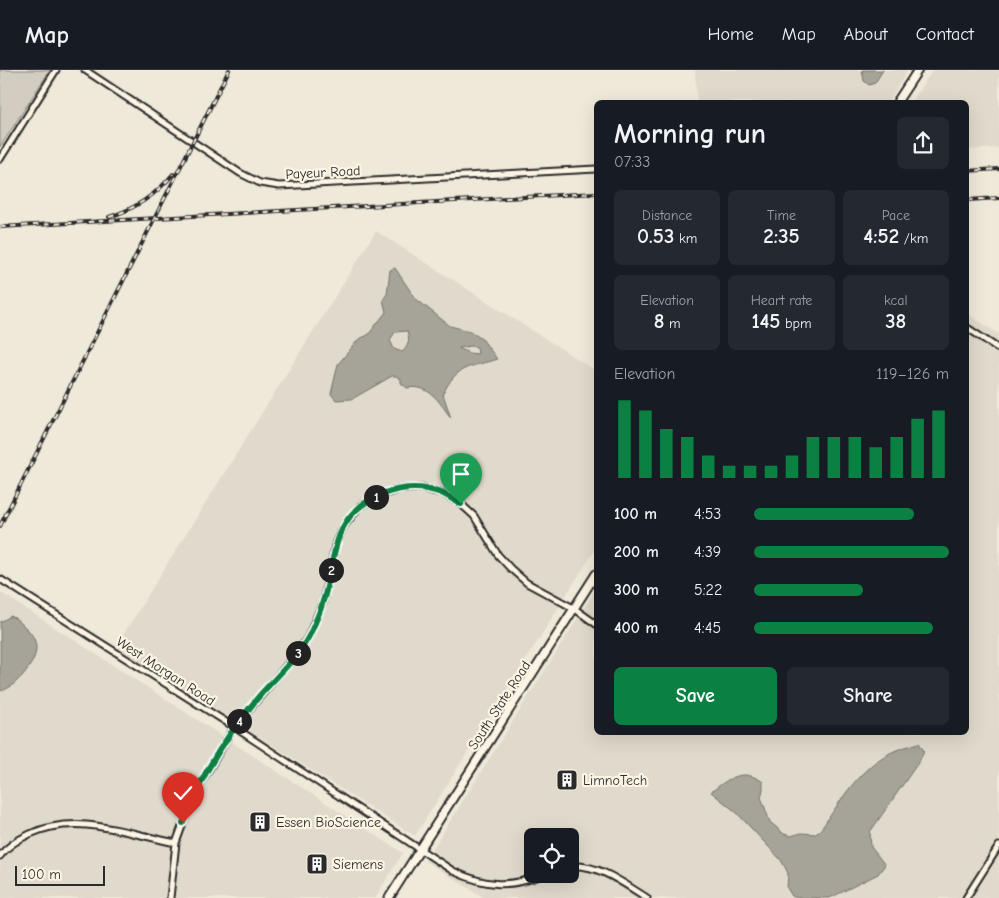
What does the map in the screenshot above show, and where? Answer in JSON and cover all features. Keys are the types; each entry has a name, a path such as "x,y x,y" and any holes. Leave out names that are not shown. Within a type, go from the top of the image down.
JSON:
{"main road":[{"path":"898,100 918,70"},
{"name":"South State Road","path":"389,898 594,577"}],"street":[{"path":"0,159 56,70"},
{"name":"Payeur Road","path":"85,70 240,173 260,183 279,186 594,169"},
{"path":"969,329 999,349"},
{"path":"170,898 176,843 193,796 234,727 298,652 308,637 323,602 336,542 344,526 360,506 378,496 401,489 421,488 442,493 461,504 474,516 498,555 526,583 575,609 594,623"},
{"name":"West Morgan Road","path":"0,579 234,727 453,871 472,880 502,885 524,881"},
{"path":"0,856 4,850 23,837 43,828 67,823 86,824 176,843"},
{"path":"966,898 999,846"},
{"path":"579,865 600,870 647,898"}],"shaded area":[{"path":"0,70 50,70 0,147"},
{"path":"695,70 908,70 889,100 697,100"},
{"path":"862,70 883,70 875,83 869,85 864,81"},
{"path":"933,70 999,70 999,148 969,150 969,100 912,100"},
{"path":"376,231 594,370 594,551 415,836 116,646"},
{"path":"395,268 415,298 450,326 470,331 483,340 497,359 459,372 448,384 443,394 451,418 438,400 428,392 415,387 407,388 401,383 401,379 396,376 392,376 352,399 336,400 331,394 338,364 359,339 368,335 386,312 383,300 387,294 390,270","holes":["407,331 409,340 406,347 402,352 394,349 390,340 395,332","477,347 478,354 469,353 459,348"]},
{"path":"969,315 999,334 999,898 485,898 425,861 594,592 594,735 969,735"},
{"path":"0,592 403,853 375,898 0,898"},
{"path":"11,616 31,634 35,640 36,652 31,664 22,676 10,687 0,691 0,622"},
{"path":"919,743 924,751 920,760 870,832 871,847 885,865 878,874 830,898 797,898 792,896 787,888 788,873 781,860 736,812 711,792 729,779 748,775 763,782 761,797 770,822 784,834 791,836 801,833 816,834 851,786 869,768 893,751"}],"railway":[{"path":"0,526 229,70"},
{"path":"969,171 999,169"},
{"path":"109,217 128,210 144,200 173,174"},
{"path":"0,227 594,193"},
{"path":"969,200 999,198"}],"place":[{"name":"LimnoTech","path":"567,780"},
{"name":"Essen BioScience","path":"260,822"},
{"name":"Siemens","path":"317,864"}],"route":[{"path":"183,823 193,796 234,727 298,652 308,637 323,602 336,542 344,526 360,506 378,496 401,489 421,488 442,493 461,504"}]}
